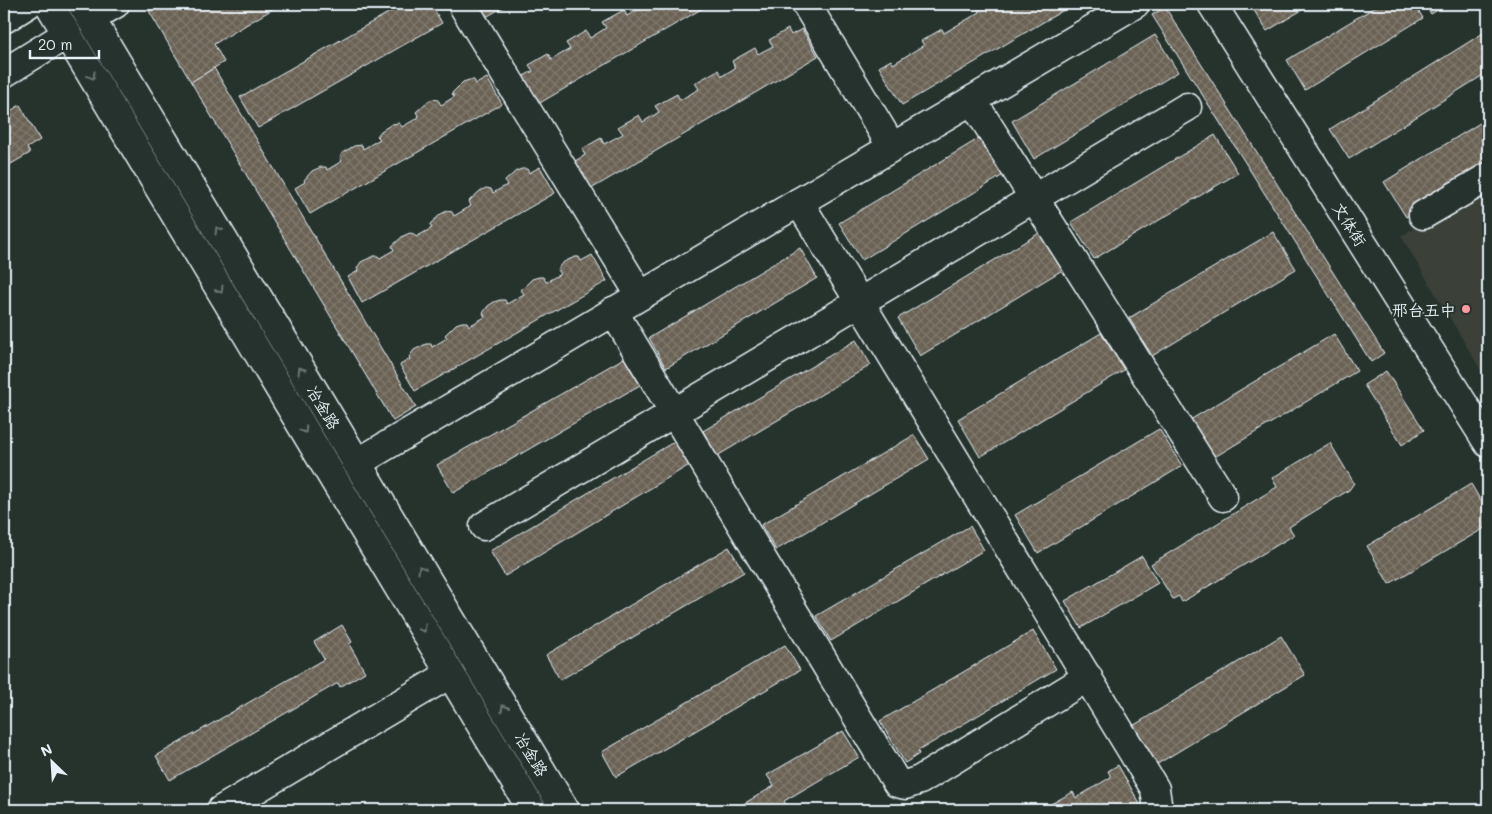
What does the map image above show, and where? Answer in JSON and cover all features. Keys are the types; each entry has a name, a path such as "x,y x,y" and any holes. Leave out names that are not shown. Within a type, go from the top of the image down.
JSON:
{"street":[{"path":"4,19 28,4"},
{"name":"冶金路","path":"49,4 532,810"},
{"path":"86,11 114,4"},
{"path":"462,4 640,295"},
{"path":"806,4 892,147"},
{"path":"357,463 1135,4"},
{"name":"文体街","path":"1212,4 1488,444"},
{"name":"冶金路","path":"86,11 565,810"},
{"path":"4,73 67,34"},
{"path":"972,100 1223,497"},
{"path":"484,526 1187,106"},
{"path":"1423,215 1488,177"},
{"path":"799,202 1155,789 1156,810"},
{"path":"614,311 896,783 905,785 920,780 1088,678"},
{"path":"221,810 450,674"}],"shaded area":[{"name":"邢台五中","path":"1488,185 1488,382 1401,236"}],"building":[{"path":"162,4 281,4 214,44 224,62 191,82 149,11"},
{"path":"404,4 431,4 442,23 258,128 240,97"},
{"path":"475,4 509,4 484,18"},
{"path":"645,4 710,4 538,104 522,77 533,71 529,65 548,54 551,60 570,49 566,43 586,31 590,38 606,28 602,22 624,10 627,16"},
{"path":"983,4 1074,4 902,105 879,67 891,60 893,64 924,45 921,41 942,29 944,33 980,12 977,8"},
{"path":"1250,4 1312,4 1267,31"},
{"path":"1380,4 1414,4 1423,18 1305,90 1287,60"},
{"path":"1425,4 1448,4 1431,14"},
{"path":"1165,7 1384,353 1371,362 1152,15"},
{"path":"788,29 791,35 802,29 818,56 591,189 575,161 585,155 582,149 601,138 604,144 623,134 618,127 639,115 643,122 659,112 655,106 677,94 680,100 699,89 695,83 718,70 722,76 735,68 732,61 755,48 758,54 773,46 769,40"},
{"path":"1488,30 1488,72 1349,159 1330,129"},
{"path":"1155,35 1178,72 1034,159 1012,121"},
{"path":"214,68 416,407 393,421 191,82"},
{"path":"487,78 502,104 310,214 295,188 305,182 304,180 312,171 321,167 326,167 327,170 342,161 340,158 342,153 354,146 362,145 363,149 380,139 377,136 381,131 392,124 399,123 402,127 419,117 416,112 427,102 433,99 438,100 441,105 454,97 452,93 463,82 474,80 476,84"},
{"path":"20,105 40,140 27,148 30,153 4,168 4,121 12,116 9,112"},
{"path":"1488,118 1488,167 1406,217 1384,182"},
{"path":"1215,135 1238,173 1094,259 1071,222"},
{"path":"983,136 1005,174 862,260 839,223"},
{"path":"540,167 555,193 362,303 348,277 358,271 357,268 361,262 374,256 380,258 394,250 392,246 403,236 410,233 416,237 432,228 430,224 441,214 447,211 452,212 454,216 471,206 469,201 480,191 486,188 491,189 493,193 507,185 505,181 516,171 527,169 529,173"},
{"path":"1041,232 1064,269 920,356 898,318"},
{"path":"1273,232 1296,269 1152,356 1129,318"},
{"path":"800,248 817,278 666,368 649,338"},
{"path":"592,255 607,281 415,391 400,365 410,359 409,357 414,350 426,344 431,344 432,347 447,338 445,335 456,324 467,322 469,326 485,317 483,313 494,302 505,300 507,304 524,294 521,290 532,279 543,277 546,282 560,274 557,270 562,263 575,257 579,257 581,261"},
{"path":"1101,333 1124,370 980,457 958,419"},
{"path":"1334,334 1357,371 1213,458 1190,420"},
{"path":"856,340 871,365 717,456 703,431"},
{"path":"624,358 640,385 453,493 437,465"},
{"path":"1386,371 1424,430 1402,445 1364,385"},
{"path":"1159,429 1182,466 1038,553 1015,515"},
{"path":"914,435 929,459 776,550 761,525"},
{"path":"677,440 691,464 505,576 490,551"},
{"path":"1330,443 1354,483 1349,490 1289,527 1294,535 1182,602 1179,596 1173,599 1151,564 1277,487 1272,478"},
{"path":"1471,484 1488,513 1488,526 1389,584 1367,546"},
{"path":"970,526 984,550 831,641 816,616"},
{"path":"729,547 744,572 560,680 546,655"},
{"path":"1142,556 1158,583 1081,628 1065,601"},
{"path":"342,625 352,642 349,644 365,672 340,687 338,683 170,780 156,756 324,659 314,642"},
{"path":"1033,631 1056,669 918,751 919,754 905,763 880,721"},
{"path":"1281,636 1305,675 1154,766 1131,727"},
{"path":"785,645 800,670 616,777 602,752"},
{"path":"843,731 859,757 784,801 789,810 733,810 774,786 767,775"},
{"path":"1118,765 1141,806 1134,810 1052,810 1049,805 1073,792 1076,798 1111,777 1108,771"}],"place":[{"name":"邢台五中","path":"1466,309"}]}
